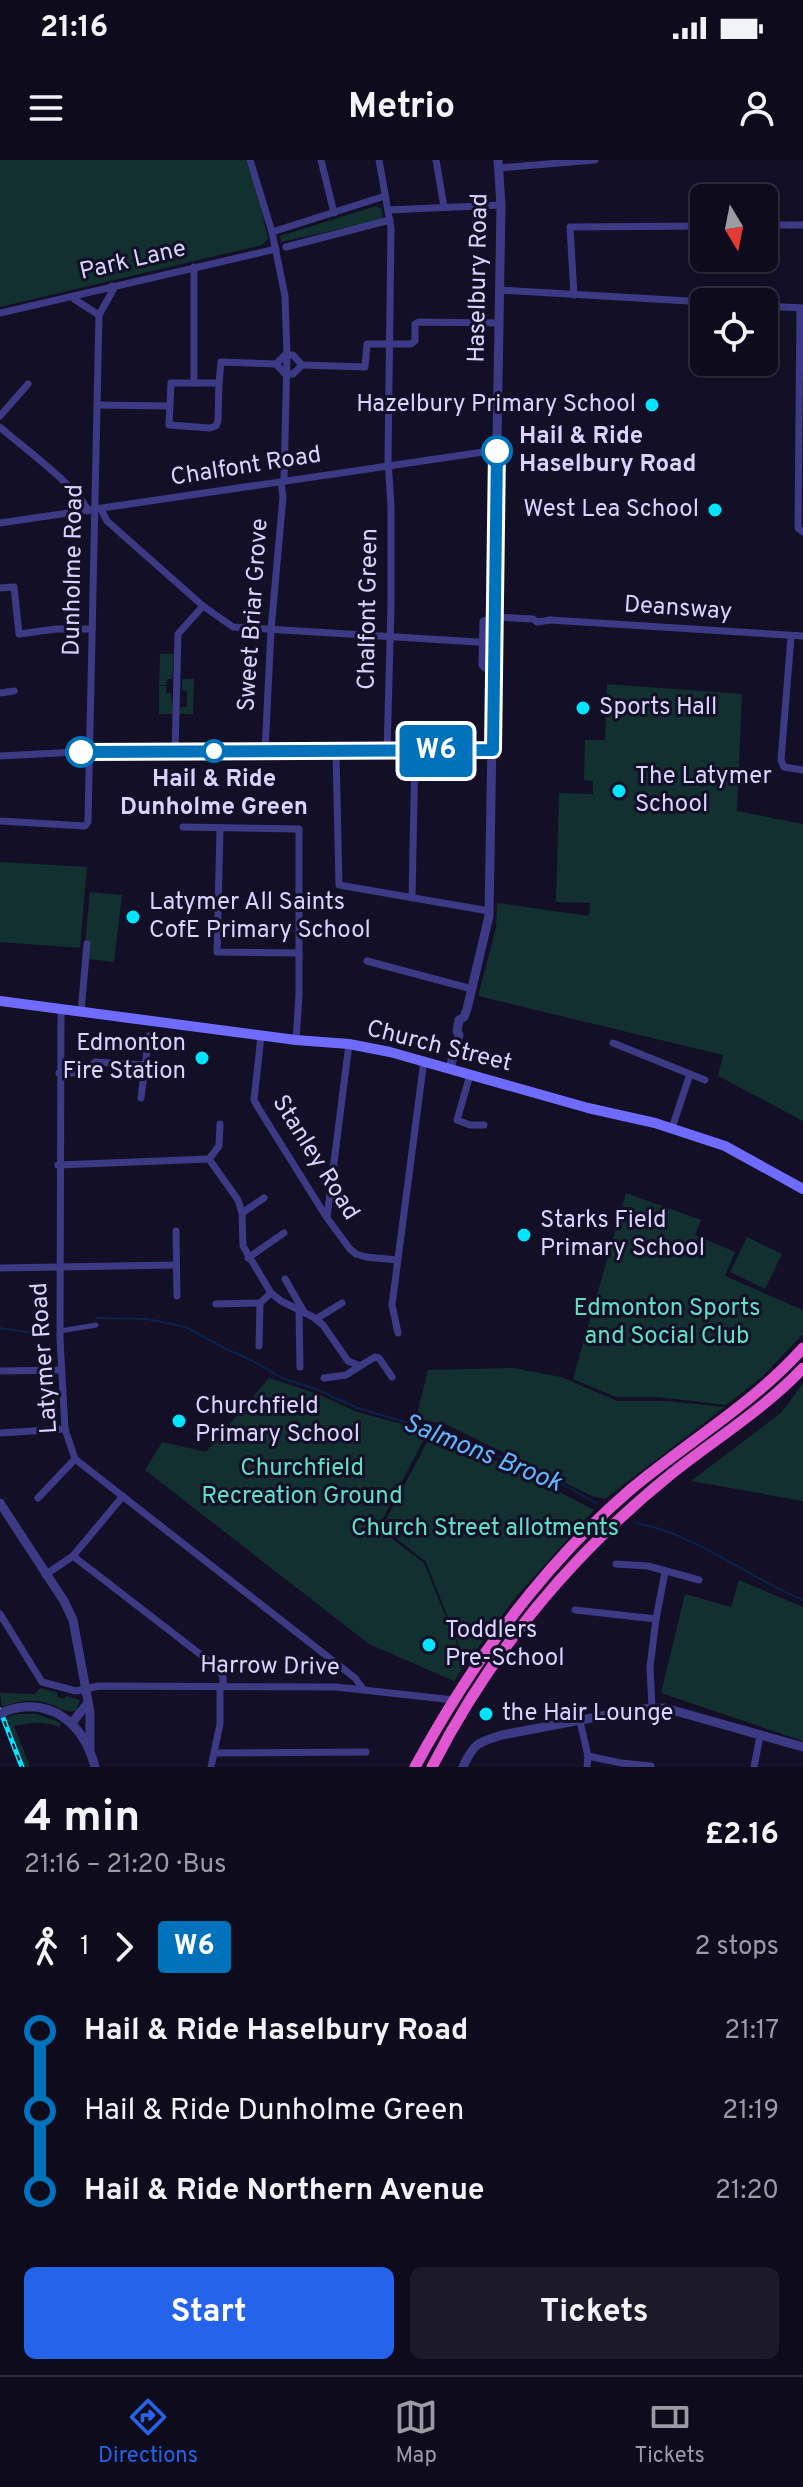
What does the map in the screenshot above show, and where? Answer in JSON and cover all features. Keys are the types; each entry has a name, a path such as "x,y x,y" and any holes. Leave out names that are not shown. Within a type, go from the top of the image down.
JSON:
{"highway":[{"path":"415,1767 454,1700 513,1614 586,1532 662,1464 750,1398 803,1348"},
{"path":"429,1767 499,1657 577,1561 639,1501 759,1409 803,1368"}],"main road":[{"name":"Church Street","path":"0,1001 261,1036 349,1044 424,1060 588,1108 672,1128 725,1146 803,1189"}],"street":[{"name":"Sweet Briar Grove","path":"250,160 272,232 285,296 287,355 283,497 271,630 265,751"},
{"path":"321,160 334,213"},
{"path":"286,247 390,220 379,160"},
{"path":"436,160 444,207"},
{"path":"499,164 595,160"},
{"name":"Haselbury Road","path":"450,1068 459,1035 459,1020 464,1017 472,989 489,911 501,205 499,164"},
{"path":"272,232 385,196"},
{"path":"388,210 501,205"},
{"name":"Chalfont Green","path":"387,752 391,638 388,467 390,220"},
{"path":"778,225 803,225"},
{"path":"574,295 570,227 690,226"},
{"name":"Park Lane","path":"0,313 276,249"},
{"path":"194,267 194,383"},
{"name":"Dunholme Road","path":"0,821 88,825 99,315 113,290 112,286"},
{"path":"499,290 690,301"},
{"path":"73,296 99,315"},
{"path":"778,307 802,308 801,530"},
{"path":"219,383 171,383 168,424 213,427 218,421 221,362 276,364 287,355 293,355 302,365 365,367 367,344 414,343 415,324 419,322 498,323"},
{"path":"276,364 287,375 293,374 302,365"},
{"path":"0,416 28,384"},
{"path":"97,405 169,406"},
{"path":"0,427 203,606 233,627 494,643"},
{"name":"Chalfont Road","path":"0,523 497,450"},
{"path":"0,588 14,587 19,634 56,629 92,629"},
{"path":"175,752 178,634 203,606"},
{"path":"494,668 483,667 483,643 484,619 495,617"},
{"name":"Deansway","path":"495,617 547,617 550,620 803,636"},
{"path":"791,637 781,760 784,767 803,770"},
{"path":"0,693 14,691"},
{"path":"0,756 90,752 493,750"},
{"path":"412,898 415,751"},
{"path":"336,752 339,885 489,911"},
{"path":"183,827 299,829 296,1040"},
{"path":"220,829 217,952 299,953"},
{"path":"81,1012 87,944"},
{"path":"367,961 472,989"},
{"name":"Latymer Road","path":"61,1010 58,1165 61,1370 65,1429 75,1459 361,1683 363,1689"},
{"path":"141,1098 149,1036"},
{"name":"Stanley Road","path":"261,1036 254,1100 327,1218 356,1254 397,1260"},
{"path":"613,1043 705,1080"},
{"path":"327,1218 349,1044"},
{"path":"398,1333 392,1305 424,1060"},
{"path":"59,1073 83,1073 95,1062 145,1065"},
{"path":"672,1128 690,1074"},
{"path":"470,1075 457,1120 470,1125 484,1125"},
{"path":"209,1159 219,1146 220,1124"},
{"path":"58,1165 209,1159"},
{"path":"209,1159 238,1200 242,1213 243,1246 271,1293 316,1319 348,1361 360,1366"},
{"path":"242,1213 264,1198"},
{"path":"176,1231 177,1296"},
{"path":"248,1258 284,1233"},
{"path":"0,1268 176,1265"},
{"path":"285,1279 302,1312 300,1367"},
{"path":"216,1304 260,1303 271,1293"},
{"path":"259,1346 260,1303"},
{"path":"316,1319 342,1303"},
{"path":"60,1331 95,1328"},
{"path":"324,1378 346,1375 375,1357 379,1358 392,1377"},
{"path":"0,1371 61,1370"},
{"path":"0,1433 65,1429"},
{"path":"38,1498 75,1459"},
{"path":"45,1575 73,1556 123,1496"},
{"path":"0,1503 64,1601 73,1620 86,1688 90,1749 95,1767"},
{"path":"73,1556 218,1668 223,1677 220,1724 211,1767"},
{"path":"616,1564 648,1566 699,1580"},
{"path":"652,1708 650,1667 665,1572"},
{"path":"575,1610 656,1619"},
{"name":"Harrow Drive","path":"0,1614 42,1682 76,1691 99,1686 336,1687 454,1700"},
{"path":"336,1687 343,1669"},
{"path":"76,1727 87,1704"},
{"path":"3,1713 21,1707 59,1713 76,1727 90,1749"},
{"path":"463,1767 473,1747 482,1740 652,1708 685,1712 803,1747"},
{"path":"580,1721 588,1756 587,1767"},
{"path":"76,1727 90,1725"},
{"path":"754,1767 760,1736"},
{"path":"215,1753 366,1752"},
{"path":"588,1756 621,1765 651,1766"}],"green space":[{"path":"0,160 246,160 258,194 268,239 262,245 0,307"},
{"path":"376,206 382,209 381,220 281,242 280,236"},
{"path":"160,654 174,654 172,679 167,679 166,685 159,685"},
{"path":"182,679 194,679 193,714 179,714 181,707 187,707 187,691 182,690"},
{"path":"607,684 742,694 737,811 803,824 803,1121 718,1076 723,1055 478,996 496,928 497,903 589,916 590,903 556,902 559,793 593,794 593,781 584,780 585,740 605,740"},
{"path":"159,686 166,686 166,693 171,693 173,714 159,714"},
{"path":"0,862 87,867 80,948 0,942"},
{"path":"90,892 122,895 114,962 88,959 85,943"},
{"name":"Edmonton Sports and Social Club","path":"626,1193 701,1220 695,1235 735,1252 725,1276 803,1310 803,1334 762,1377 726,1405 658,1397 616,1397 573,1379"},
{"path":"747,1237 782,1254 765,1289 730,1272"},
{"name":"Church Street allotments","path":"513,1368 561,1377 617,1401 667,1401 725,1407 605,1499 592,1496 447,1425 416,1418 428,1370"},
{"name":"Churchfield Recreation Ground","path":"269,1378 318,1394 357,1412 428,1431 378,1528 424,1563 465,1664 454,1681 369,1644 145,1470 162,1442 206,1452"},
{"path":"803,1383 803,1501 691,1481 782,1412"},
{"name":"Church Street allotments","path":"432,1433 529,1476 594,1510 515,1598 466,1664 426,1562 382,1527"},
{"path":"739,1580 803,1607 803,1741 661,1693 685,1594 731,1607"},
{"path":"40,1688 58,1693 57,1697 80,1700 76,1711 31,1701 2,1707 0,1691 35,1694"},
{"path":"37,1714 61,1723 59,1727 37,1723 14,1726 30,1767 25,1767 6,1717"}],"waterway":[{"name":"Salmons Brook","path":"96,1318 147,1319 186,1327 282,1378 316,1389 357,1408 402,1421 541,1472 596,1503"},
{"name":"Salmons Brook","path":"0,1328 45,1335"},
{"name":"Salmons Brook","path":"636,1523 680,1536 803,1600"}],"railway":[{"path":"0,1710 22,1767"}],"bus line":[{"name":"W6","path":"81,752 493,750 497,451"}],"place":[{"name":"Hazelbury Primary School","path":"652,405"},
{"name":"Hail & Ride Haselbury Road","path":"497,451"},
{"name":"West Lea School","path":"715,510"},
{"name":"Sports Hall","path":"583,708"},
{"name":"Hail & Ride Dunholme Green","path":"214,751"},
{"name":"The Latymer School","path":"619,791"},
{"name":"Latymer All Saints CofE Primary School","path":"133,917"},
{"name":"Edmonton Fire Station","path":"202,1058"},
{"name":"Starks Field Primary School","path":"524,1235"},
{"name":"Churchfield Primary School","path":"179,1421"},
{"name":"Toddlers Pre-School","path":"429,1645"},
{"name":"the Hair Lounge","path":"486,1714"}]}
